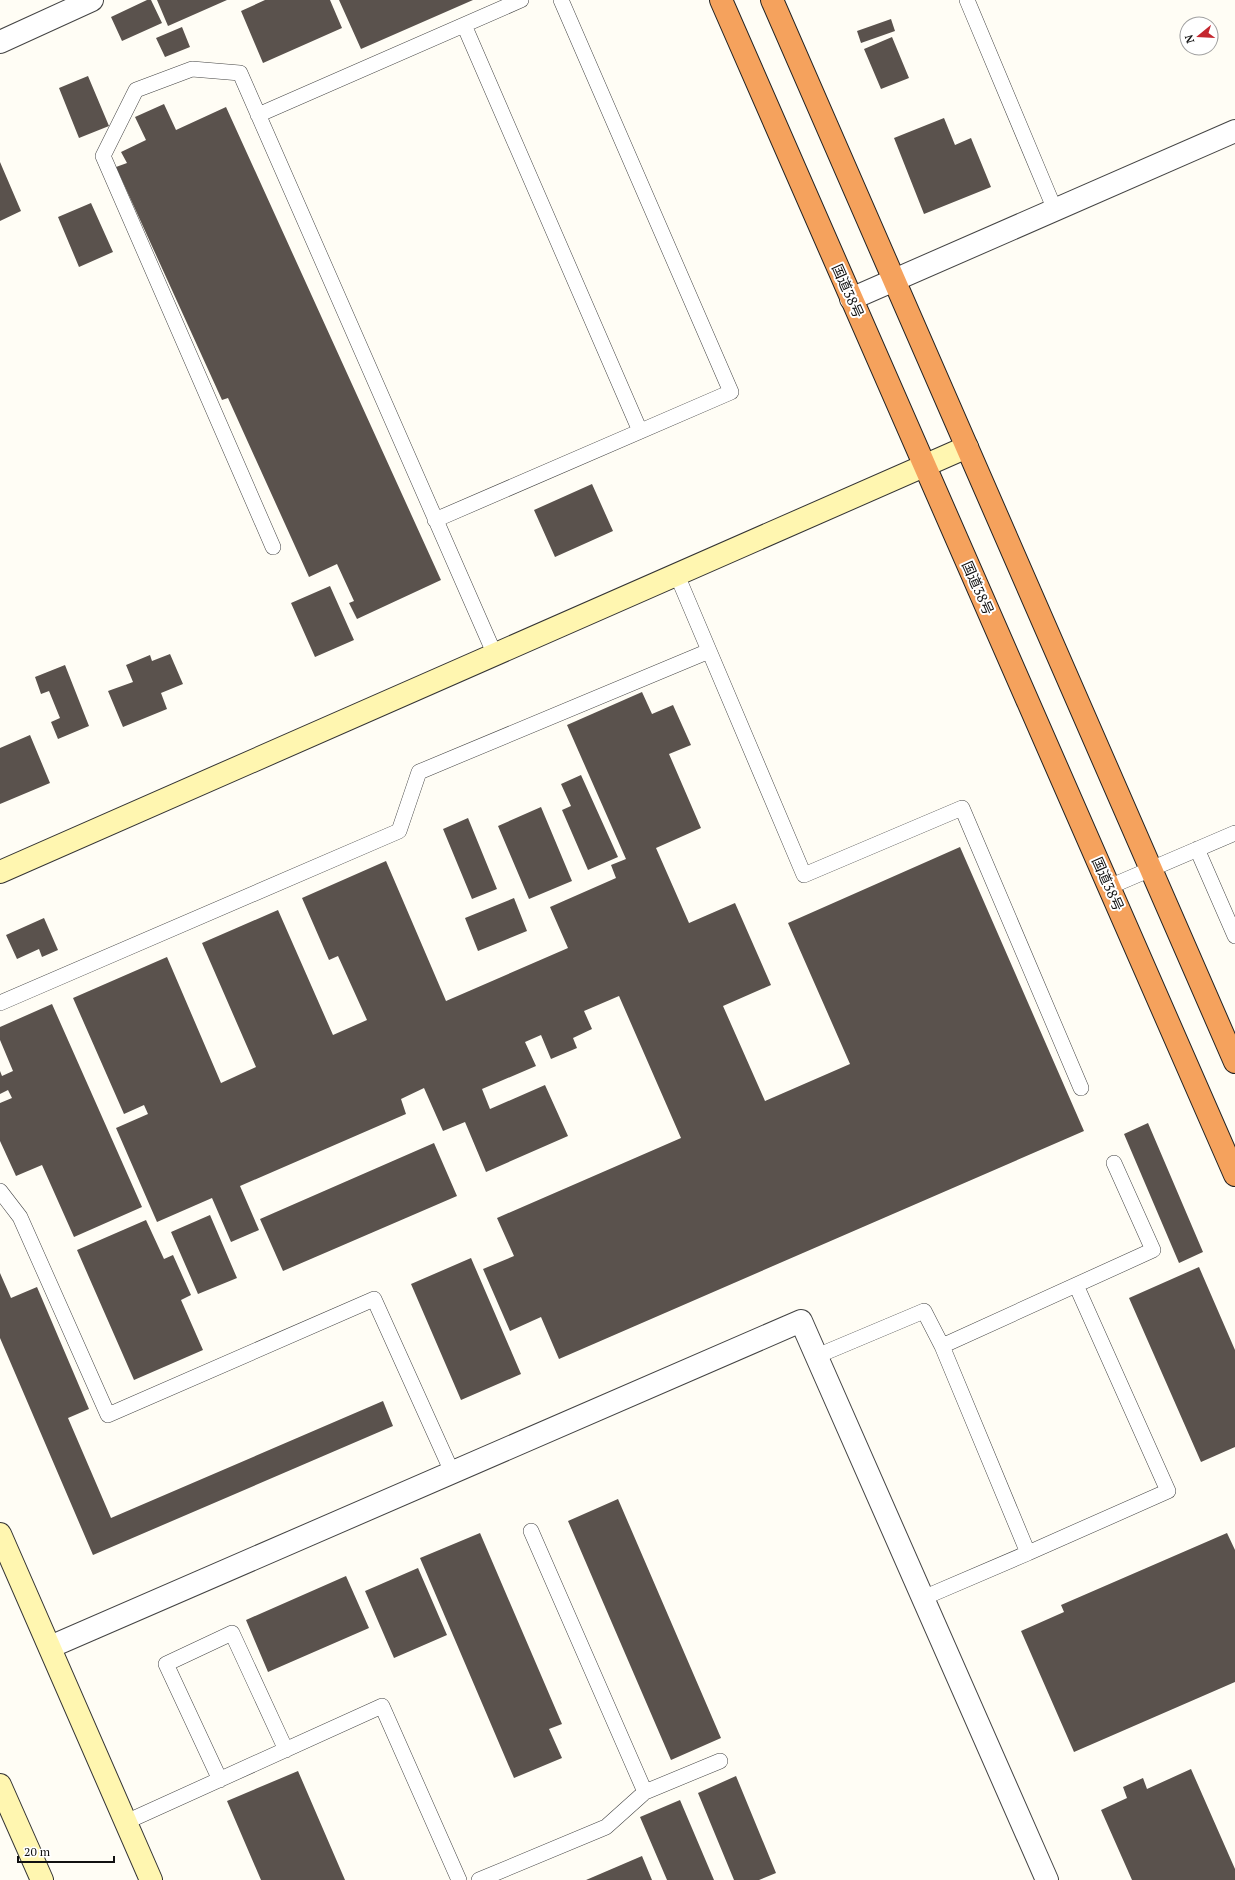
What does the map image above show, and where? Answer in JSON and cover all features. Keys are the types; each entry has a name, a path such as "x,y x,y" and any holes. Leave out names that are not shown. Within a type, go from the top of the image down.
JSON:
{"highway":[{"name":"国道38号","path":"721,0 1235,1175"},
{"path":"772,0 1235,1062"}],"street":[{"path":"0,42 92,0"},
{"path":"851,299 1235,131"},
{"path":"0,872 925,467 967,447"},
{"path":"50,1647 801,1321 1047,1880"},
{"path":"0,1534 151,1880"},
{"path":"0,1785 42,1880"}],"lane":[{"path":"258,115 521,0"},
{"path":"435,520 731,392 561,0"},
{"path":"967,0 1055,210"},
{"path":"464,25 640,431"},
{"path":"273,547 103,156 136,90 192,69 240,73 495,655"},
{"path":"677,575 804,875 962,808 1081,1088"},
{"path":"0,1003 399,831 419,772 709,651"},
{"path":"1109,887 1235,833"},
{"path":"1197,849 1235,936"},
{"path":"942,1346 1153,1250 1114,1163"},
{"path":"0,1191 20,1216 108,1415 374,1299 452,1472"},
{"path":"923,1598 1168,1492 1076,1285"},
{"path":"817,1356 924,1310 942,1346 1028,1553"},
{"path":"532,1531 645,1792"},
{"path":"220,1780 166,1664 232,1633 286,1750"},
{"path":"126,1822 382,1706 459,1880"},
{"path":"479,1880 606,1827 645,1792 720,1761"}],"building":[{"path":"147,0 151,0 162,23 122,41 111,17"},
{"path":"157,0 227,0 168,26"},
{"path":"265,0 330,0 342,28 263,63 241,11"},
{"path":"339,0 473,0 361,49"},
{"path":"891,19 895,31 861,43 857,31"},
{"path":"182,27 190,47 165,57 156,38"},
{"path":"892,37 909,78 881,89 864,49"},
{"path":"88,76 109,126 79,138 59,88"},
{"path":"164,104 176,130 226,107 441,580 357,619 349,603 354,601 337,564 309,577 228,398 222,400 116,167 127,163 121,152 146,140 135,117"},
{"path":"944,118 955,145 971,138 991,187 924,214 894,138"},
{"path":"0,162 21,211 0,221"},
{"path":"91,203 113,252 79,267 58,217"},
{"path":"592,484 613,531 555,557 534,510"},
{"path":"330,586 354,640 315,657 291,603"},
{"path":"170,654 183,684 161,693 167,709 123,727 108,691 133,682 126,665 150,655 152,661"},
{"path":"65,665 89,726 58,739 51,722 60,718 49,691 41,694 35,677"},
{"path":"642,692 652,714 673,705 691,745 669,754 701,828 656,848 689,923 735,903 771,985 723,1006 765,1101 850,1064 788,923 960,847 1084,1131 559,1359 541,1317 510,1331 483,1269 514,1256 497,1218 681,1138 619,996 584,1011 592,1029 573,1038 577,1048 551,1059 541,1035 525,1042 536,1066 482,1089 490,1109 545,1085 568,1136 486,1172 465,1122 443,1131 424,1088 401,1099 406,1114 240,1186 259,1230 231,1242 212,1198 157,1222 116,1128 148,1114 144,1105 124,1114 73,998 167,957 221,1083 256,1067 202,943 278,910 333,1035 367,1020 338,956 329,960 302,898 386,861 446,1001 568,948 550,907 616,878 611,865 626,859 567,725"},
{"path":"30,735 50,783 0,804 0,748"},
{"path":"581,775 618,857 588,870 562,810 571,806 561,784"},
{"path":"541,807 572,881 529,899 498,826"},
{"path":"468,818 497,889 472,899 443,829"},
{"path":"514,898 527,931 478,951 465,918"},
{"path":"44,918 58,950 42,957 39,949 17,959 6,935"},
{"path":"52,1004 142,1207 74,1237 42,1165 16,1176 0,1141 0,1103 12,1098 8,1090 0,1094 0,1071 2,1076 13,1071 0,1040 0,1027"},
{"path":"1148,1123 1203,1252 1179,1263 1124,1134"},
{"path":"434,1143 457,1196 283,1271 260,1219"},
{"path":"210,1215 237,1278 198,1294 171,1232"},
{"path":"146,1220 164,1259 173,1255 191,1295 181,1300 203,1350 134,1380 77,1250"},
{"path":"471,1258 521,1374 461,1400 411,1284"},
{"path":"1199,1267 1235,1350 1235,1447 1201,1462 1129,1298"},
{"path":"0,1273 11,1298 37,1287 89,1409 68,1418 111,1518 383,1401 393,1426 93,1555 0,1338"},
{"path":"618,1499 721,1738 671,1760 568,1521"},
{"path":"480,1533 562,1724 549,1729 562,1758 514,1778 420,1558"},
{"path":"1227,1533 1235,1550 1235,1682 1074,1752 1021,1631 1064,1612 1061,1605"},
{"path":"418,1568 447,1635 394,1658 365,1591"},
{"path":"346,1576 369,1628 268,1672 246,1620"},
{"path":"1191,1769 1235,1869 1235,1880 1132,1880 1101,1810 1127,1798 1123,1787 1143,1778 1147,1789"},
{"path":"298,1771 345,1880 261,1880 227,1801"},
{"path":"736,1776 776,1873 759,1880 734,1880 698,1793"},
{"path":"680,1800 714,1880 667,1880 640,1817"},
{"path":"642,1856 652,1880 586,1880"}]}
